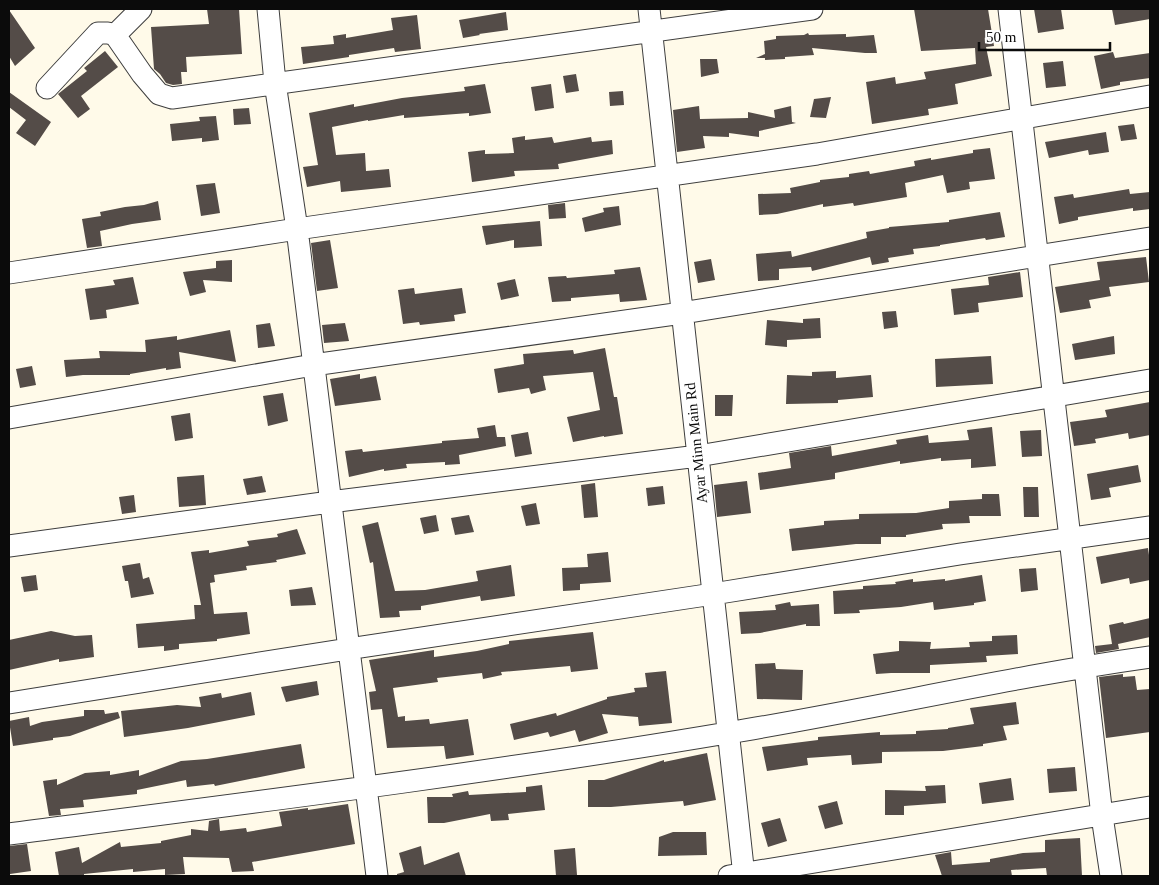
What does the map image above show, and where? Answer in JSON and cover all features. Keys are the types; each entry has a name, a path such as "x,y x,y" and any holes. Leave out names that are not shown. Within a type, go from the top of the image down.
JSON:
{"street":[{"path":"115,35 141,9"},
{"path":"268,9 275,83 297,229 377,876"},
{"name":"Ayar Minn Main Rd","path":"649,9 728,733 739,876"},
{"path":"47,88 98,33 115,35 142,74 159,94 172,98 812,9"},
{"path":"1009,9 1102,816 1111,876"},
{"path":"9,273 297,229 817,154 1150,96"},
{"path":"9,418 313,365 682,313 1150,238"},
{"path":"9,546 330,502 698,456 1150,380"},
{"path":"9,704 348,649 713,594 960,554 1150,527"},
{"path":"9,834 366,788 728,733 1086,666 1150,657"},
{"path":"739,876 1150,807"}],"building":[{"path":"207,9 239,9 242,54 186,57 187,72 181,72 182,84 173,85 166,83 154,69 151,27 209,24"},
{"path":"914,9 988,9 994,46 986,47 992,76 955,84 958,104 928,109 929,115 872,124 866,82 895,77 896,84 926,79 924,72 976,64 975,48 921,51"},
{"path":"1034,9 1061,9 1064,29 1038,33"},
{"path":"1112,9 1150,9 1150,19 1115,25"},
{"path":"9,10 35,48 15,66 9,56"},
{"path":"506,12 508,30 463,38 459,20"},
{"path":"417,15 421,49 395,52 394,48 303,64 301,47 334,44 333,36 346,34 346,38 393,30 391,18"},
{"path":"808,33 809,35 846,34 846,37 874,35 877,53 812,48 814,55 785,57 785,59 765,60 765,58 756,58 765,54 764,41 776,39 776,36 804,35"},
{"path":"105,51 118,67 81,96 90,109 78,118 58,94 87,71 84,68"},
{"path":"1113,52 1115,58 1150,53 1150,78 1120,82 1120,85 1101,89 1094,56"},
{"path":"700,59 717,59 719,73 701,77"},
{"path":"1063,61 1066,86 1046,88 1043,63"},
{"path":"576,74 579,91 566,93 563,76"},
{"path":"485,84 491,113 469,116 469,113 404,118 404,115 332,127 336,155 365,153 366,171 389,169 391,187 341,192 340,181 307,187 303,167 318,165 309,113 354,104 354,107 402,98 465,91 464,87"},
{"path":"551,84 554,108 535,111 531,87"},
{"path":"623,91 624,105 610,106 609,92"},
{"path":"9,92 51,122 35,146 16,133 26,120 9,107"},
{"path":"831,97 826,118 810,117 814,99"},
{"path":"699,106 700,119 748,118 748,112 775,118 774,110 791,106 792,122 796,123 759,131 759,137 729,133 729,137 703,136 705,148 677,152 673,110"},
{"path":"249,108 251,124 234,125 233,109"},
{"path":"216,116 219,140 202,142 202,138 172,141 170,124 200,121 199,117"},
{"path":"1134,124 1137,139 1121,141 1118,126"},
{"path":"1106,132 1109,152 1089,155 1088,150 1049,158 1045,142"},
{"path":"525,136 525,140 552,137 554,143 591,137 592,142 612,140 613,154 558,164 559,169 514,171 515,176 472,182 468,152 485,150 485,154 514,153 512,138"},
{"path":"990,148 995,179 969,182 970,189 947,193 943,175 905,183 907,197 854,206 853,203 823,207 823,204 777,214 759,215 758,194 791,193 790,188 820,182 820,180 849,177 849,174 869,171 870,174 915,166 914,161 973,153 973,150"},
{"path":"215,183 220,213 201,216 196,185"},
{"path":"1129,189 1130,194 1150,192 1150,209 1133,211 1133,208 1078,217 1078,220 1059,224 1054,197 1073,194 1074,198"},
{"path":"158,201 161,220 100,231 102,246 87,248 82,219 101,216 100,212"},
{"path":"565,203 566,218 549,219 548,205"},
{"path":"619,206 621,225 585,232 582,218 604,212 603,208"},
{"path":"1000,212 1005,237 986,240 985,238 913,249 914,254 888,258 889,262 872,265 870,257 812,271 811,267 779,269 779,280 758,281 756,254 791,251 792,257 867,238 866,232 889,227 949,222 949,220"},
{"path":"540,221 542,246 514,248 514,240 486,245 482,226"},
{"path":"330,240 338,288 317,291 311,243"},
{"path":"1146,257 1149,282 1109,287 1111,296 1089,300 1091,308 1060,313 1055,287 1100,280 1097,262"},
{"path":"711,259 715,280 698,283 694,262"},
{"path":"232,260 232,282 203,280 206,292 190,296 183,272 216,268 216,261"},
{"path":"640,267 647,300 620,302 619,294 571,298 571,301 552,302 548,277 566,276 567,278 615,274 614,270"},
{"path":"1020,272 1023,297 978,303 979,312 954,315 951,289 989,285 988,277"},
{"path":"133,277 139,304 106,310 107,318 90,320 85,289 115,285 113,280"},
{"path":"515,279 519,296 501,300 497,283"},
{"path":"414,288 415,294 462,288 466,313 454,315 455,321 420,325 419,322 403,324 398,290"},
{"path":"896,311 898,327 884,329 882,312"},
{"path":"820,318 821,338 787,340 787,347 765,345 767,320 803,323 803,319"},
{"path":"270,323 275,346 258,348 256,325"},
{"path":"345,323 349,341 324,343 322,325"},
{"path":"230,330 236,362 179,352 181,368 166,370 166,368 130,375 66,377 64,360 100,358 99,351 146,352 145,340 177,336 177,340"},
{"path":"1114,336 1115,354 1075,360 1072,344"},
{"path":"605,348 614,397 617,397 623,434 573,442 567,417 600,410 593,372 543,376 546,390 531,394 529,388 498,393 494,369 524,364 523,354 573,350 574,354"},
{"path":"991,356 993,384 936,387 935,359"},
{"path":"32,366 36,385 20,388 16,369"},
{"path":"836,371 836,378 871,375 873,397 838,400 838,403 786,404 787,375 812,376 812,372"},
{"path":"360,374 360,379 376,376 381,400 335,406 330,379"},
{"path":"283,393 288,421 268,426 263,396"},
{"path":"715,395 733,395 732,416 715,416"},
{"path":"1150,402 1150,435 1129,439 1128,433 1095,439 1096,443 1074,446 1070,422 1107,417 1105,410"},
{"path":"190,413 193,438 175,441 171,416"},
{"path":"495,425 497,437 505,437 506,446 459,455 460,464 445,465 445,462 406,464 407,468 384,471 384,469 349,477 345,451 362,449 363,452 479,438 477,428"},
{"path":"992,427 996,466 971,468 971,459 941,461 941,458 900,464 900,461 835,473 835,479 760,490 758,473 791,468 789,453 831,446 832,456 897,444 896,440 928,435 929,443 969,440 967,430"},
{"path":"1041,430 1042,456 1022,457 1020,431"},
{"path":"528,432 532,454 515,457 511,435"},
{"path":"1138,465 1141,482 1109,488 1111,497 1091,500 1087,474"},
{"path":"204,475 206,505 179,507 177,477"},
{"path":"262,476 266,492 247,495 243,479"},
{"path":"747,481 751,513 717,517 714,485"},
{"path":"595,483 598,517 584,518 581,485"},
{"path":"663,486 665,504 648,506 646,488"},
{"path":"1023,487 1038,487 1039,517 1024,517"},
{"path":"982,494 999,494 1001,516 969,516 970,523 942,524 943,529 906,535 906,537 881,537 881,544 856,544 792,551 789,529 824,525 824,521 859,519 859,514 916,513 949,508 949,501 982,499"},
{"path":"134,495 136,512 122,514 119,497"},
{"path":"536,503 540,524 526,526 521,506"},
{"path":"436,515 439,531 424,534 420,518"},
{"path":"469,515 474,532 455,535 451,518"},
{"path":"378,522 395,591 425,590 478,581 476,571 511,565 515,596 481,601 480,596 421,606 421,610 399,611 400,617 380,618 373,562 370,563 362,526"},
{"path":"297,529 306,554 276,560 277,562 246,566 247,570 214,575 215,582 210,583 214,614 247,612 250,634 217,639 217,641 179,644 179,649 164,651 164,646 138,648 136,624 195,619 194,605 201,605 191,552 209,550 209,553 249,546 247,541 278,537 277,534"},
{"path":"1148,548 1150,580 1130,584 1129,578 1101,584 1096,557"},
{"path":"608,552 611,582 580,584 580,590 563,591 562,568 588,567 587,554"},
{"path":"140,563 143,579 149,577 154,594 131,598 128,581 125,581 122,566"},
{"path":"1036,568 1038,590 1021,592 1019,569"},
{"path":"36,575 38,590 24,592 21,577"},
{"path":"982,575 986,601 974,603 974,605 934,610 933,602 901,607 859,610 860,613 834,614 833,591 863,589 863,586 896,584 895,582 913,579 913,582 945,579 945,581"},
{"path":"312,587 316,605 291,606 289,590"},
{"path":"790,602 791,606 819,604 820,626 806,626 806,624 760,633 741,634 739,612 776,610 775,605"},
{"path":"1150,618 1150,637 1118,644 1119,649 1096,653 1095,646 1112,644 1109,625 1123,622 1124,624"},
{"path":"51,631 75,636 92,635 94,657 59,662 59,659 9,670 9,640"},
{"path":"593,632 598,669 571,672 570,666 501,672 502,675 483,679 482,673 437,678 438,682 393,688 398,717 405,716 405,721 429,719 430,724 468,719 474,755 446,759 444,746 387,748 382,709 371,710 369,692 376,691 369,660 434,650 434,657 477,651 509,644 509,641"},
{"path":"1017,635 1018,654 986,656 987,662 930,665 930,673 876,674 873,654 899,651 899,641 931,642 930,649 970,647 969,642 992,641 992,636"},
{"path":"775,663 776,669 803,670 802,700 757,699 755,664"},
{"path":"666,671 672,723 639,726 638,717 602,714 608,733 579,742 575,730 550,737 548,732 514,740 510,724 556,713 557,716 607,699 607,697 635,692 634,688 647,687 645,673"},
{"path":"1123,674 1123,677 1135,676 1137,690 1150,689 1150,732 1106,738 1099,677"},
{"path":"317,681 319,695 286,702 281,687"},
{"path":"251,692 255,715 188,728 124,737 121,711 177,705 201,707 199,697 221,693 222,698"},
{"path":"1016,702 1019,724 1003,726 1007,740 983,744 983,746 943,751 882,752 882,763 852,765 851,755 807,758 808,765 767,771 762,747 818,740 818,737 880,732 880,735 916,734 916,731 948,729 974,724 970,708"},
{"path":"84,710 104,710 105,714 118,712 120,718 70,736 13,746 9,721 29,717 30,726 42,722 84,716"},
{"path":"301,744 305,768 215,786 214,784 187,787 186,780 137,790 137,794 83,800 84,807 60,809 61,815 49,816 43,781 57,779 57,785 85,773 110,771 110,775 139,770 139,776 181,761 207,759"},
{"path":"707,753 716,800 684,806 683,801 588,807 588,780 604,780 664,760 664,762"},
{"path":"1075,767 1077,791 1049,793 1047,769"},
{"path":"1011,778 1014,800 982,804 979,783"},
{"path":"542,785 545,810 508,814 509,820 491,821 490,814 444,823 428,823 427,797 453,797 452,794 468,791 469,795 526,792 526,787"},
{"path":"945,785 946,803 904,806 904,815 885,815 885,790 926,791 925,786"},
{"path":"837,801 843,824 825,829 818,806"},
{"path":"348,804 355,844 252,862 254,871 232,872 229,858 183,857 185,874 165,875 165,869 133,872 133,869 84,874 84,876 59,876 55,852 79,847 82,863 120,842 121,847 161,843 161,841 191,835 191,829 208,831 209,821 219,819 220,831 246,828 247,832 282,826 279,812"},
{"path":"780,818 787,841 768,847 761,823"},
{"path":"673,832 706,832 707,855 658,856 659,837"},
{"path":"1080,838 1082,876 1047,876 1046,868 1011,870 1012,876 942,876 935,855 951,852 952,865 990,862 990,859 1023,853 1045,852 1045,840"},
{"path":"27,844 31,871 10,874 9,846"},
{"path":"421,846 424,865 459,852 466,876 397,876 397,874 404,872 399,853"},
{"path":"575,848 577,875 556,876 554,850"}]}
